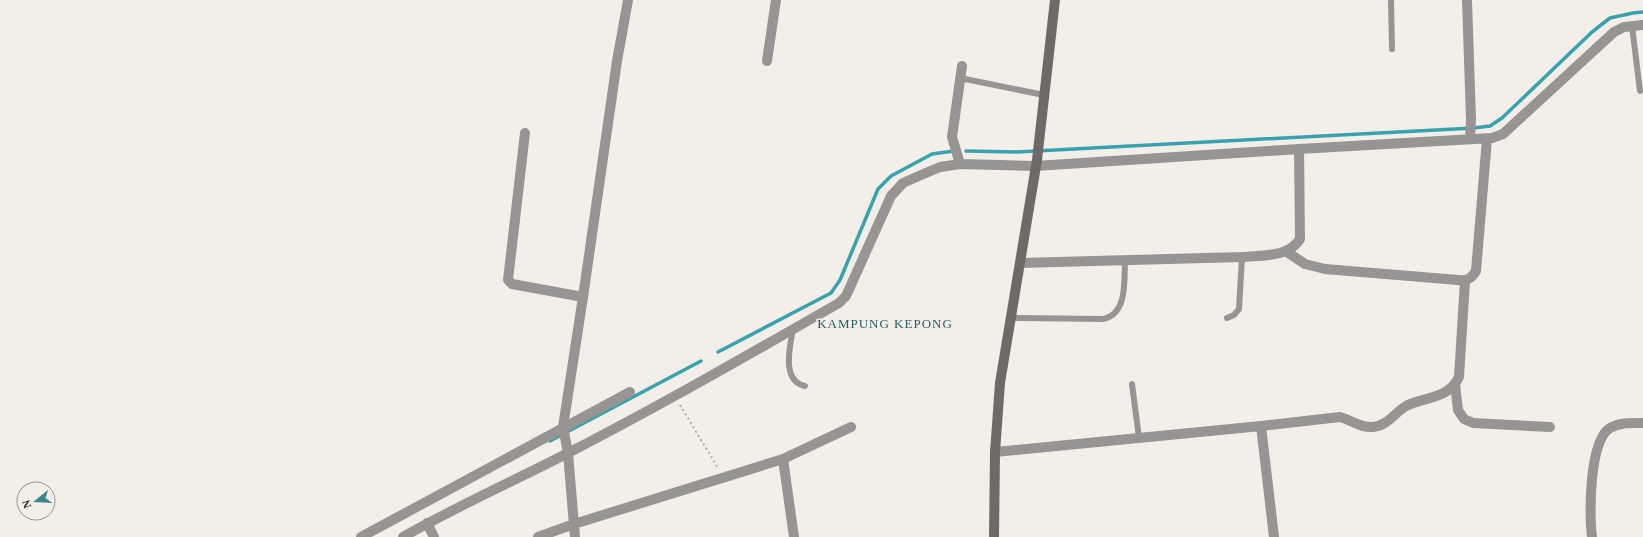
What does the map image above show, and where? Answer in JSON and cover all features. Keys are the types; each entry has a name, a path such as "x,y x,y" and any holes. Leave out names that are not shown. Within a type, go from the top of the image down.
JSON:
{"main road":[{"path":"994,537 996,452 1000,383 1036,163 1054,0"}],"street":[{"path":"574,537 568,451 563,429 617,61 628,0"},
{"path":"767,62 776,0"},
{"path":"1467,0 1471,137"},
{"path":"403,537 427,523 676,397 843,300 891,196 903,183 940,167 960,164 1036,163 1299,149 1471,137 1486,139 1503,134 1614,32 1624,27 1643,25"},
{"path":"960,164 952,137 962,66"},
{"path":"525,133 508,280 512,284 583,297"},
{"path":"1287,252 1305,264 1325,269 1465,281 1471,278 1476,271 1486,139"},
{"path":"1020,263 1242,257 1287,252 1296,246 1300,239 1299,149"},
{"path":"996,452 1340,417 1361,426 1372,427 1384,423 1392,419 1404,407 1447,391 1455,384 1459,377 1465,281"},
{"path":"1455,384 1458,410 1464,419 1473,423 1550,427"},
{"path":"361,537 630,392"},
{"path":"1592,537 1590,513 1591,483 1594,464 1604,433 1610,428 1623,424 1643,423"},
{"path":"1261,426 1274,537"},
{"path":"538,537 574,524 783,459 851,428"},
{"path":"783,459 794,537"},
{"path":"427,523 434,537"}],"lane":[{"path":"1390,0 1392,49"},
{"path":"1632,26 1640,91"},
{"path":"960,78 1044,95"},
{"path":"1227,318 1234,315 1239,309 1242,257"},
{"path":"1011,318 1110,318 1116,314 1122,301 1125,260"},
{"path":"793,329 789,347 791,374 794,381 805,386"},
{"path":"1132,384 1139,438"}],"path":[{"path":"676,397 723,478"}],"waterway":[{"path":"966,151 1017,152 1490,126 1502,118 1592,32 1610,18 1643,12"},
{"path":"718,352 831,293 840,280 878,189 891,176 932,154 954,151"},
{"path":"550,441 701,361"}],"district":[{"name":"KAMPUNG KEPONG","path":"885,323"}]}
